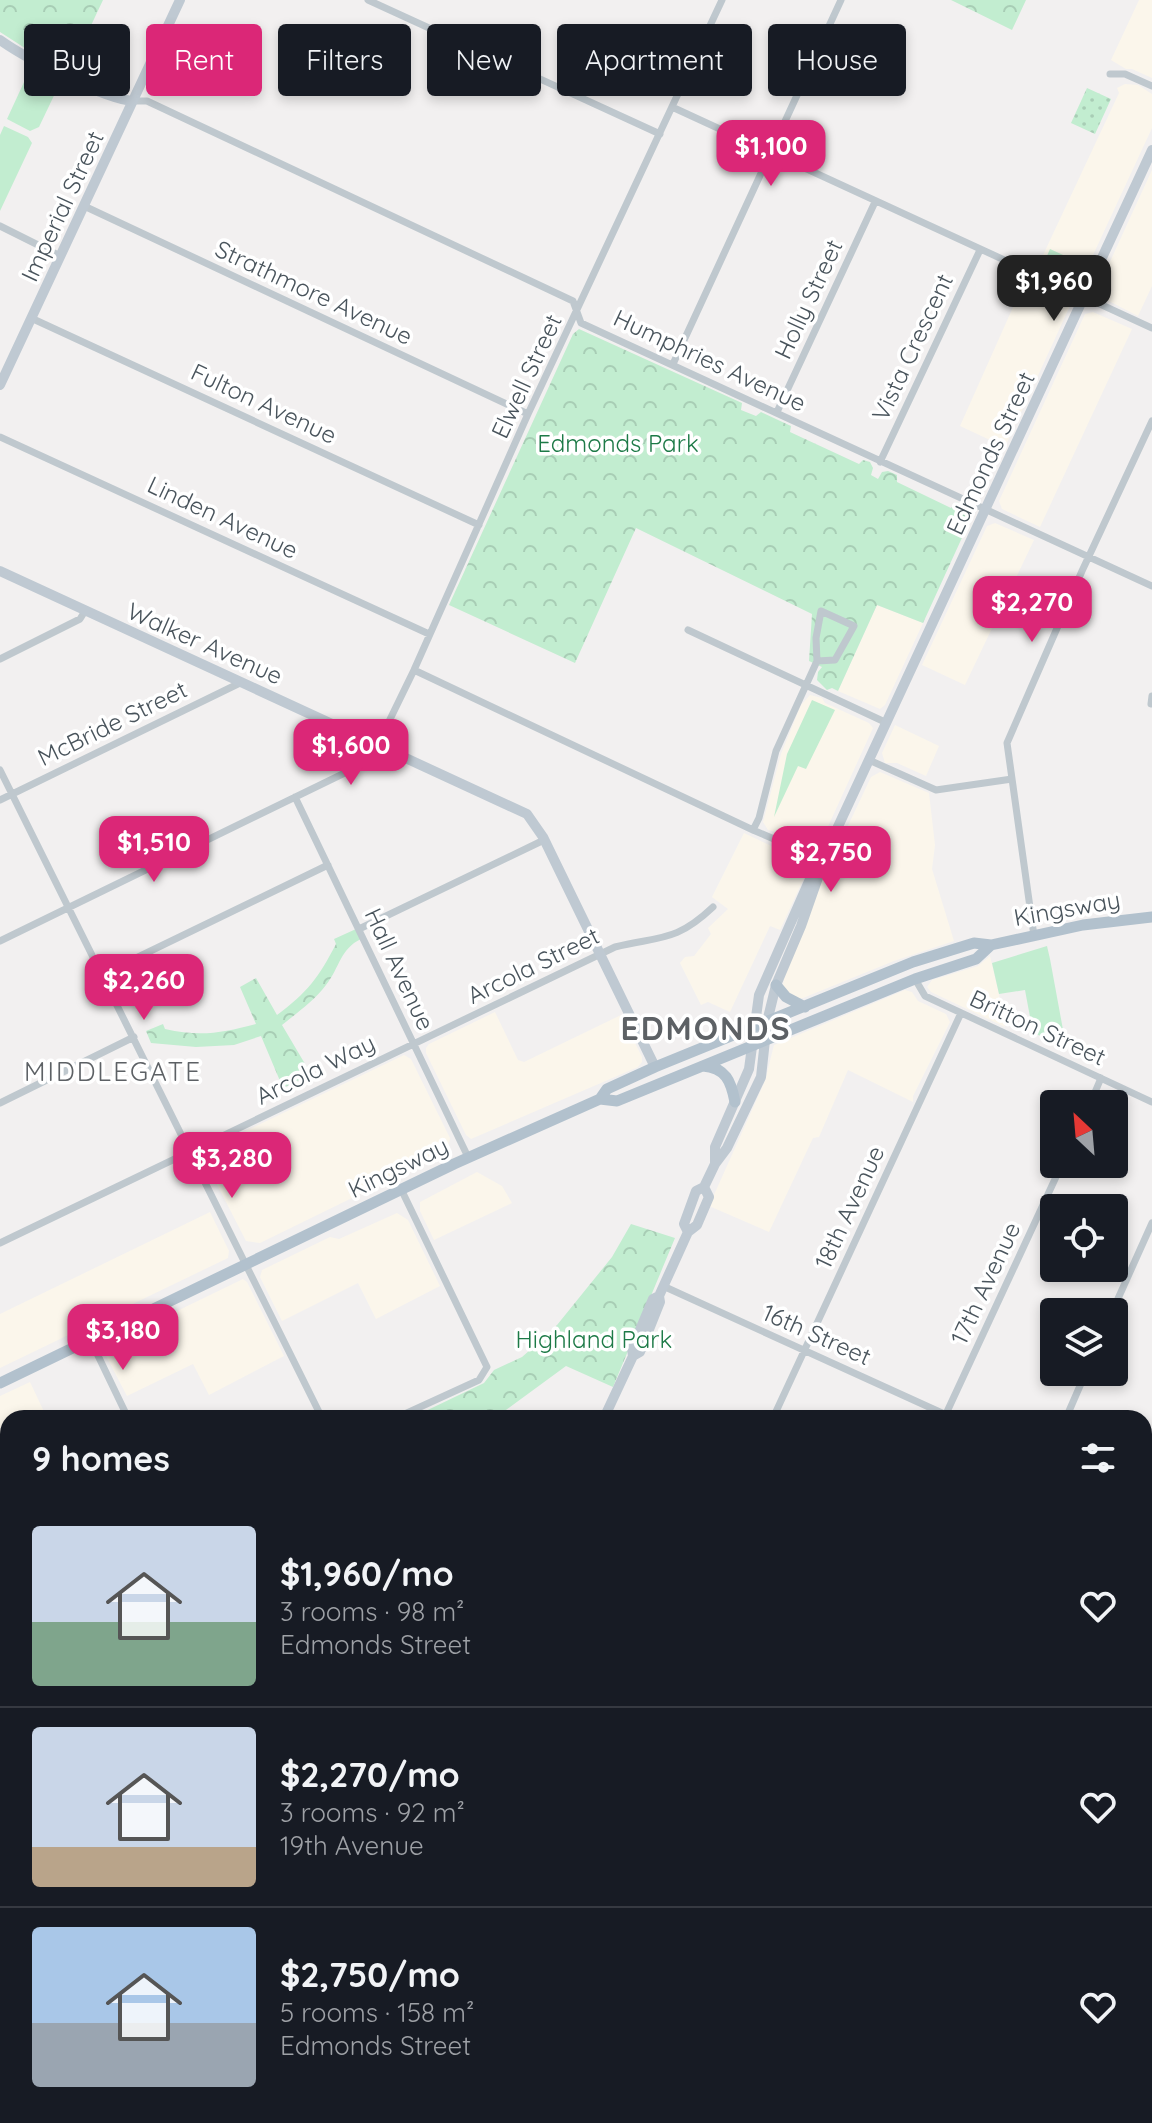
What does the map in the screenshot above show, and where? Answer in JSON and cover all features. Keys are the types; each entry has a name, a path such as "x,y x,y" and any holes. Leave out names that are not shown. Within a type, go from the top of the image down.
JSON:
{"main road":[{"name":"Kingsway","path":"600,1099 607,1089 655,1067 913,962 974,943 991,945 1089,924 1152,917"},
{"name":"Kingsway","path":"0,1383 468,1157 600,1099 617,1101 915,979 976,959 991,945"},
{"path":"776,985 786,997 805,1007"},
{"path":"703,1066 714,1067 729,1078 735,1102"}],"street":[{"name":"Imperial Street","path":"0,385 180,0"},
{"path":"368,0 660,134"},
{"name":"Elwell Street","path":"361,765 378,744 414,670 528,414 722,0"},
{"path":"673,364 841,0"},
{"path":"0,40 25,56 108,95 133,101"},
{"path":"1110,74 1125,74 1152,86"},
{"name":"Humphries Avenue","path":"133,101 147,101 569,299 573,301 581,323 1152,586"},
{"path":"672,107 1152,328"},
{"name":"Edmonds Street","path":"608,1410 633,1356 632,1349 653,1299 661,1291 688,1232 697,1225 709,1197 704,1187 727,1148 761,1077 767,1022 776,985 821,873 823,860 1152,150"},
{"name":"Holly Street","path":"777,412 875,202"},
{"name":"Strathmore Avenue","path":"84,206 528,414"},
{"path":"0,226 60,256"},
{"name":"Vista Crescent","path":"880,462 980,250"},
{"name":"Fulton Avenue","path":"31,318 479,525"},
{"path":"1034,936 1007,743 1011,728 1152,421"},
{"name":"Linden Avenue","path":"0,437 429,634"},
{"name":"Walker Avenue","path":"0,571 522,811 534,821 544,840 655,1067"},
{"path":"0,659 80,619 85,611"},
{"path":"753,830 759,818 776,751 817,661 816,638 821,611 854,626 835,660 817,661"},
{"path":"688,630 887,723"},
{"path":"414,670 823,860"},
{"name":"McBride Street","path":"0,800 242,682"},
{"path":"1151,704 1152,696"},
{"name":"Elwell Street","path":"0,941 361,765 398,753"},
{"path":"869,760 936,790 1012,779"},
{"path":"0,770 318,1410"},
{"name":"Hall Avenue","path":"295,797 468,1157"},
{"path":"359,929 544,840"},
{"name":"Edmonds Street","path":"715,1164 715,1147 749,1069 759,995 765,977 814,870 823,860"},
{"path":"103,974 328,865"},
{"name":"Arcola Street","path":"413,1044 615,947 666,938 684,931 713,907"},
{"name":"Britton Street","path":"915,979 925,996 1152,1102"},
{"name":"18th Avenue","path":"777,1410 961,1013"},
{"path":"0,1103 134,1037"},
{"name":"Arcola Way","path":"190,1151 413,1044"},
{"path":"1096,1090 1101,1078"},
{"path":"0,1243 190,1151"},
{"name":"17th Avenue","path":"951,1410 1056,1178"},
{"path":"401,1189 486,1363 486,1372 479,1380 413,1410"},
{"path":"1118,1298 1152,1223"},
{"name":"16th Street","path":"661,1291 804,1350 933,1410"},
{"path":"90,1339 124,1410"},
{"path":"1069,1410 1080,1386"}],"shaded area":[{"path":"1139,0 1152,0 1152,78 1111,60"},
{"path":"1125,84 1138,85 1152,94 1152,128 1081,281 1071,285 1037,268 1119,93 1117,88"},
{"path":"1152,170 1152,286 1138,316 1101,297 1097,290"},
{"path":"1026,278 1067,298 1070,306 1005,447 960,426"},
{"path":"1093,312 1132,329 1040,527 1002,509 999,501 1085,314"},
{"path":"995,523 1034,540 965,685 922,665 987,526"},
{"path":"877,605 923,623 885,705 880,709 838,691"},
{"path":"810,695 822,698 825,703 869,723 873,728 820,844 811,848 768,830 763,822 781,754 801,705"},
{"path":"895,725 939,746 926,776 897,763 885,763 882,753"},
{"path":"880,772 929,793 935,845 932,869 954,941 794,999 783,986 784,978 825,874 834,867 838,858 837,849 871,777"},
{"path":"744,833 805,862 809,867 780,930 770,926 730,1012 708,1002 701,1005 680,963 685,957 694,956 711,934 708,928 728,909 712,897"},
{"path":"990,956 1005,1027 931,992 927,987 932,980 978,966"},
{"path":"905,990 912,992 918,1001 946,1014 950,1022 913,1096 913,1102 848,1070 819,1137 813,1138 769,1232 709,1206 765,1081 774,1045"},
{"path":"495,1012 518,1060 524,1062 621,1015 642,1062 638,1067 471,1139 466,1135 426,1048"},
{"path":"404,1055 411,1059 450,1138 448,1151 260,1243 246,1241 205,1161 206,1150"},
{"path":"477,1172 502,1186 512,1203 434,1240 420,1211 420,1202"},
{"path":"210,1212 229,1251 228,1258 0,1368 0,1314"},
{"path":"397,1213 408,1220 440,1286 376,1319 358,1283 282,1321 260,1277 262,1270 330,1237 339,1239"},
{"path":"243,1279 284,1356 209,1395 193,1364 127,1396 106,1356 109,1344"},
{"path":"30,1382 43,1410 0,1410 0,1396"}],"green space":[{"path":"0,0 103,0 92,24 24,24 24,47 0,32"},
{"path":"951,0 1026,0 1012,30"},
{"path":"24,82 24,96 54,96 39,127 30,131 7,119"},
{"path":"1087,88 1111,99 1095,134 1071,123"},
{"path":"4,126 28,137 32,143 0,211 0,135"},
{"path":"1050,249 1085,265 1077,280 1043,265"},
{"name":"Edmonds Park","path":"579,329 742,403 741,410 756,416 761,412 791,426 790,432 859,464 863,460 870,462 873,468 871,475 878,479 882,472 888,471 897,475 897,482 951,508 956,502 968,508 971,518 923,623 877,605 838,691 832,688 827,690 817,680 822,667 809,661 812,614 636,528 575,663 449,605 573,334"},
{"path":"812,700 835,710 806,769 798,766 774,817 787,754"},
{"path":"356,929 361,939 344,953 326,985 282,1025 311,1074 283,1088 261,1036 234,1045 196,1047 151,1043 146,1031 163,1024 165,1029 200,1033 256,1024 240,987 256,978 277,1015 318,975 336,944 334,939"},
{"path":"1047,946 1066,1046 1033,1033 1025,990 999,994 992,963"},
{"name":"Highland Park","path":"631,1224 675,1238 613,1387 566,1366 506,1410 428,1410 484,1383 494,1370 522,1357 553,1330 612,1257"}],"district":[{"name":"EDMONDS","path":"706,1028"},
{"name":"MIDDLEGATE","path":"113,1071"}]}
